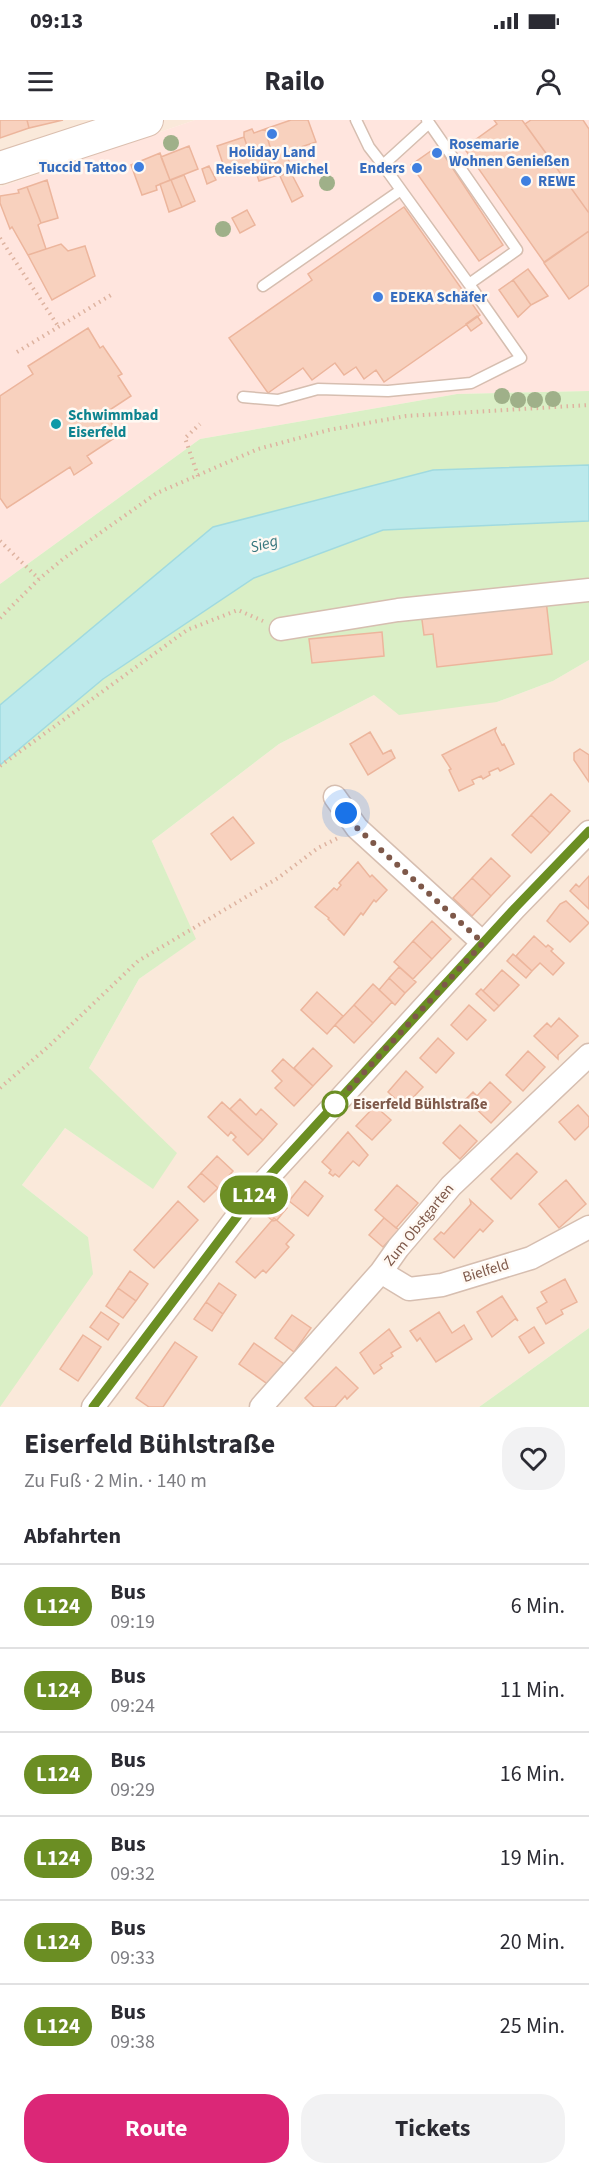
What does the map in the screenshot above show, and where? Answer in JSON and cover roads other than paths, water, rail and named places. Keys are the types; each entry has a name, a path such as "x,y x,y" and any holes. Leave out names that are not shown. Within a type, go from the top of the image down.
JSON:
{"main road":[{"path":"0,168 141,121"}],"street":[{"path":"281,629 398,610 589,590"},
{"path":"335,797 357,828 483,943"},
{"path":"93,1407 261,1185 483,943 589,832"},
{"name":"Zum Obstgarten","path":"261,1407 381,1272 398,1248 451,1186 589,1055"},
{"name":"Bielfeld","path":"381,1272 409,1289 442,1286 531,1257 589,1227"}],"lane":[{"path":"243,397 278,400 318,389 388,392 471,383 520,358 369,147 356,120"},
{"path":"383,165 427,122 518,250 469,284"},
{"path":"263,286 401,190"}],"water":[{"name":"Sieg","path":"589,465 589,521 383,530 254,578 103,679 0,765 0,705 213,527 433,470"}],"place":[{"name":"Holiday Land Reisebüro Michel","path":"272,134"},
{"name":"Rosemarie Wohnen Genießen","path":"437,153"},
{"name":"Tuccid Tattoo","path":"139,167"},
{"name":"Enders","path":"417,168"},
{"name":"REWE","path":"526,181"},
{"name":"EDEKA Schäfer","path":"378,297"},
{"name":"Schwimmbad Eiserfeld","path":"56,424"},
{"name":"Eiserfeld Bühlstraße","path":"335,1104"}]}
